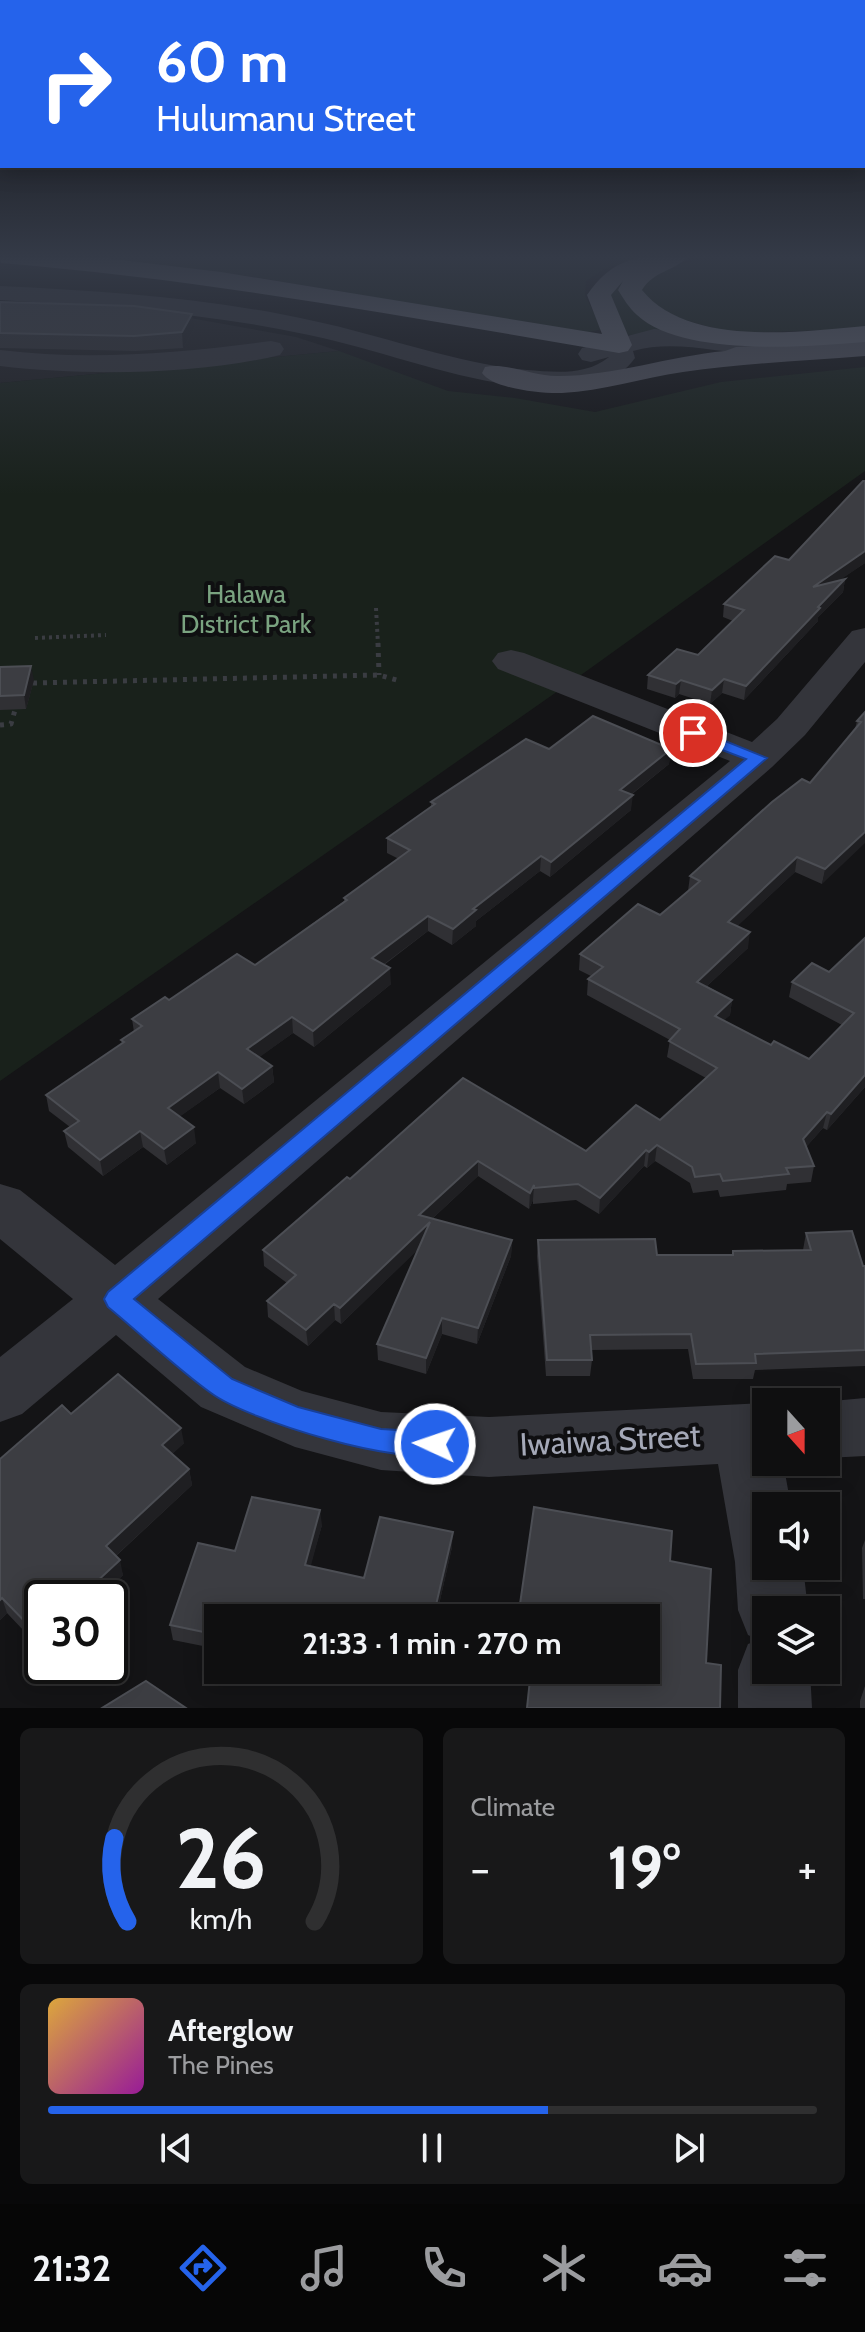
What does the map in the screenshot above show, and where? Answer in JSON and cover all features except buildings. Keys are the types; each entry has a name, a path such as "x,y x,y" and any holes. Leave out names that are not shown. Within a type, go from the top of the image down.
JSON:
{"highway":[{"path":"546,336 589,355"},
{"path":"561,336 619,345"},
{"path":"615,336 619,345"},
{"path":"739,336 784,339 851,336"}],"main road":[{"path":"619,345 680,353 765,356"},
{"path":"495,373 522,383 577,385 670,366 865,348"}],"street":[{"path":"341,336 495,373 572,379 618,365 622,358 619,345"},
{"path":"534,377 554,376 577,369 589,355 654,337 756,346 797,345 860,336"},
{"path":"0,358 26,362 143,365 271,349"},
{"path":"0,1394 117,1299 758,758 791,727 865,639"},
{"path":"511,661 758,758"},
{"name":"Iwaiwa Street","path":"0,1206 223,1387 295,1418 381,1441 489,1447 752,1432"},
{"path":"840,1428 865,1427"},
{"path":"774,1684 775,1708"}],"path":[{"path":"376,608 379,675"},
{"path":"35,638 106,635"},
{"path":"33,683 379,675 400,681"},
{"path":"0,725 11,724 15,710"}],"shaded area":[{"path":"0,336 289,336 339,351 0,383"}],"green space":[{"name":"Halawa District Park","path":"339,351 448,391 515,398 595,412 721,382 865,367 865,471 588,670 0,1081 0,383"}],"route":[{"path":"435,1444 381,1441 295,1418 223,1387 117,1299 758,758 693,733"}]}
